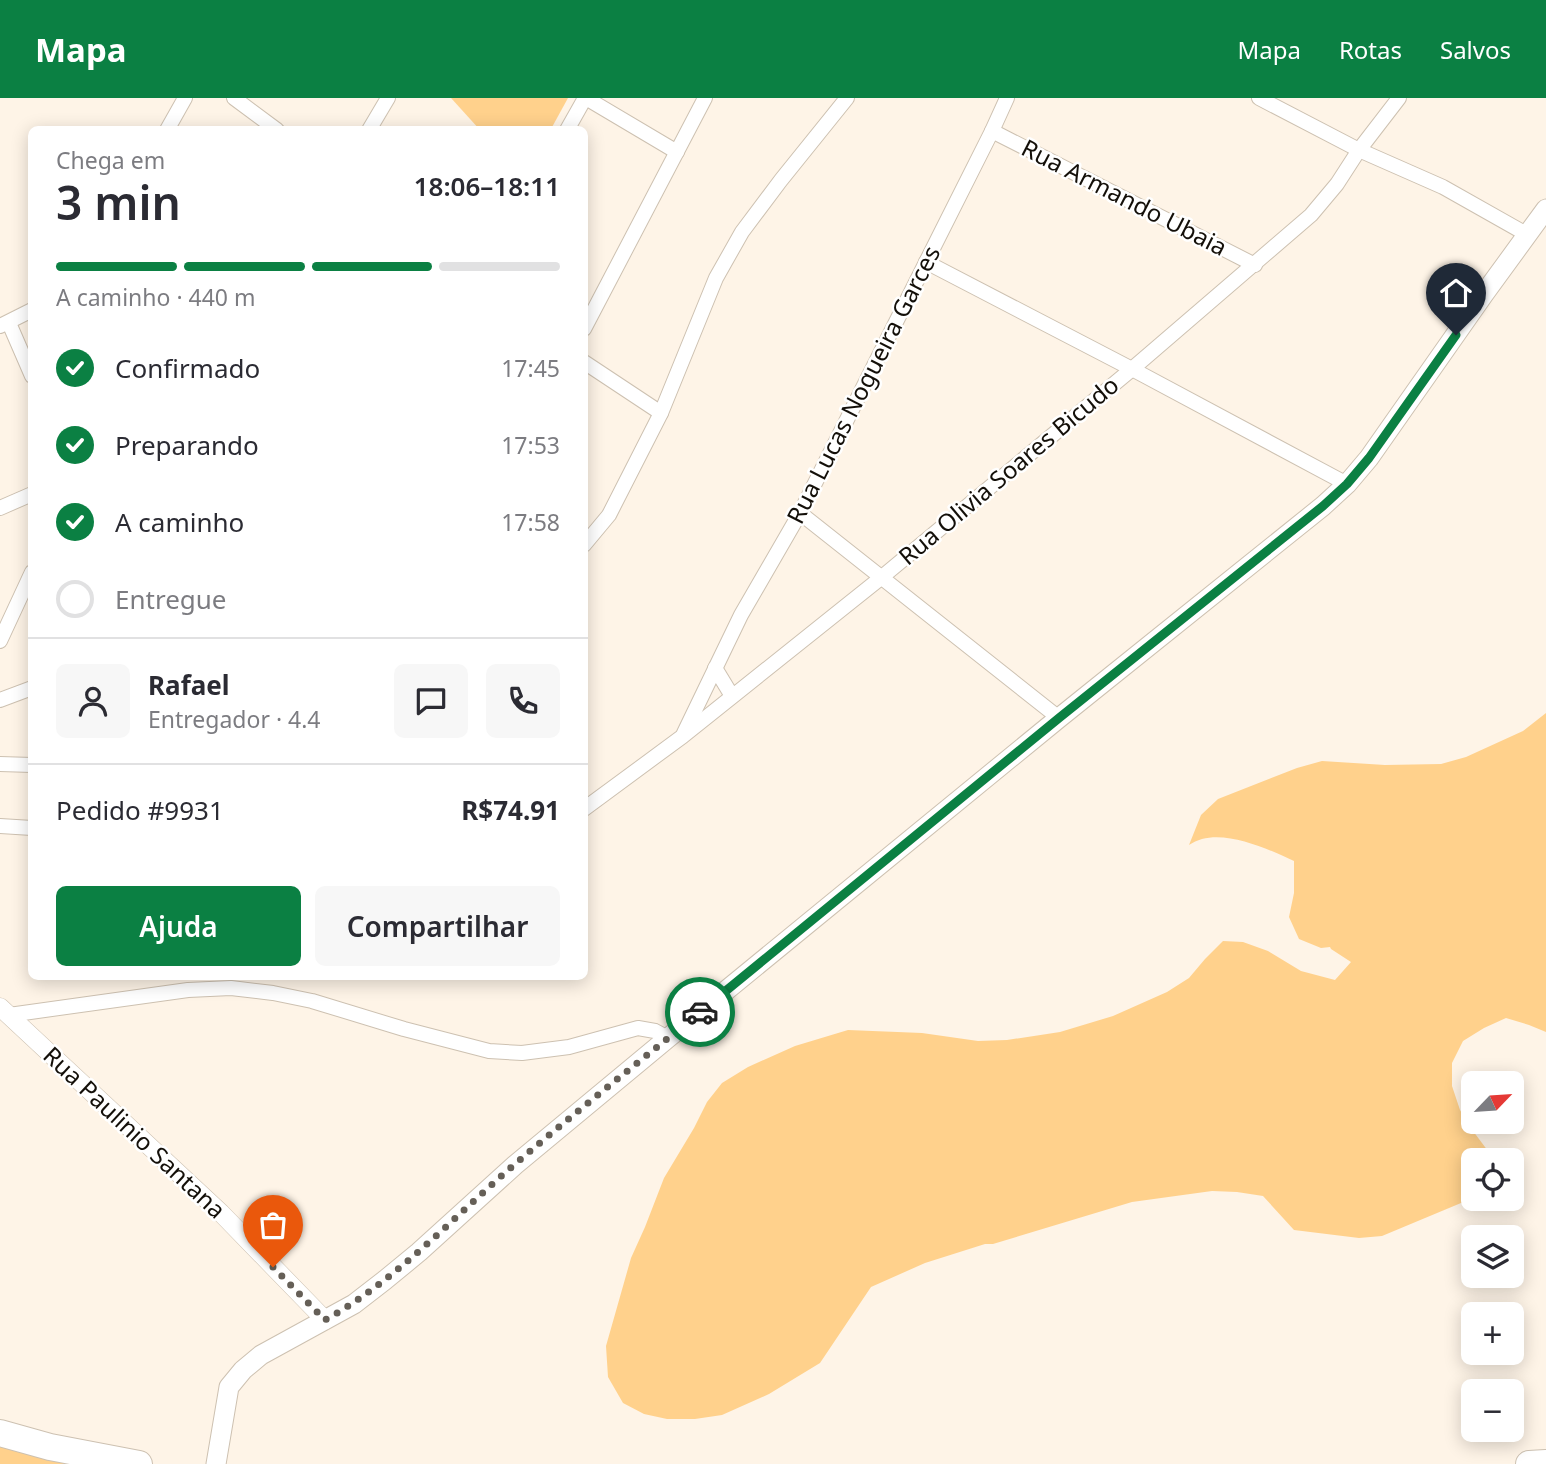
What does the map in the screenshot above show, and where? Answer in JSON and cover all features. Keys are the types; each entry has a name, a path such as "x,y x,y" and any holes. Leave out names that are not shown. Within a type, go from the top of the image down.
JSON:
{"highway":[{"path":"0,1433 50,1447 139,1464"},
{"path":"1530,1464 1546,1463"}],"main road":[{"path":"216,1464 229,1387 243,1370 261,1355 354,1304 385,1280 514,1165 1347,484 1369,458 1546,209"}],"street":[{"path":"169,126 185,98"},
{"path":"234,98 272,126"},
{"path":"371,126 388,98"},
{"path":"569,126 586,98 677,152"},
{"path":"588,321 705,98"},
{"path":"588,540 609,515 661,412 716,278 742,233 847,98"},
{"name":"Rua Lucas Nogueira Garces","path":"683,736 741,615 800,513 1007,98"},
{"path":"1259,98 1359,150 1443,187 1528,235"},
{"name":"Rua Olivia Soares Bicudo","path":"588,806 683,736 882,577 1255,265 1311,215 1337,184 1399,98"},
{"name":"Rua Armando Ubaia","path":"992,131 1255,265"},
{"path":"926,262 1347,484"},
{"path":"28,312 5,324 28,368"},
{"path":"588,365 661,412"},
{"path":"0,508 28,496"},
{"path":"800,513 1059,718"},
{"path":"0,641 28,581"},
{"path":"715,668 732,696"},
{"path":"0,700 28,690"},
{"path":"0,764 28,765"},
{"path":"0,826 28,828"},
{"path":"5,1011 188,990 231,988 312,1001 489,1051 522,1053 569,1047 638,1028 655,1031 668,1038"},
{"name":"Rua Paulinio Santana","path":"5,1011 221,1213 325,1320"}],"shaded area":[{"path":"451,98 568,98 553,126 476,126"},
{"path":"1546,713 1546,1032 1506,1018 1463,1041 1452,1063 1452,1086 1461,1112 1461,1134 1475,1134 1486,1148 1461,1148 1461,1203 1382,1236 1359,1238 1294,1230 1263,1196 1212,1191 1132,1202 925,1263 871,1287 820,1363 769,1394 722,1415 667,1419 644,1414 623,1403 608,1377 606,1346 631,1258 664,1178 707,1102 722,1083 748,1067 795,1046 848,1030 922,1033 978,1041 1007,1040 1060,1032 1113,1016 1167,992 1189,978 1223,941 1243,942 1268,951 1301,971 1335,980 1351,962 1330,947 1321,948 1299,939 1289,917 1294,893 1294,861 1256,845 1227,838 1200,839 1189,845 1201,815 1218,799 1322,761 1385,765 1441,764 1466,757 1523,731"},
{"path":"0,1443 89,1464 0,1464"}],"way so far":[{"path":"273,1267 325,1320 354,1304 419,1252 514,1165 700,1012"}],"route":[{"path":"700,1012 1323,506 1347,484 1369,458 1456,335"}]}
